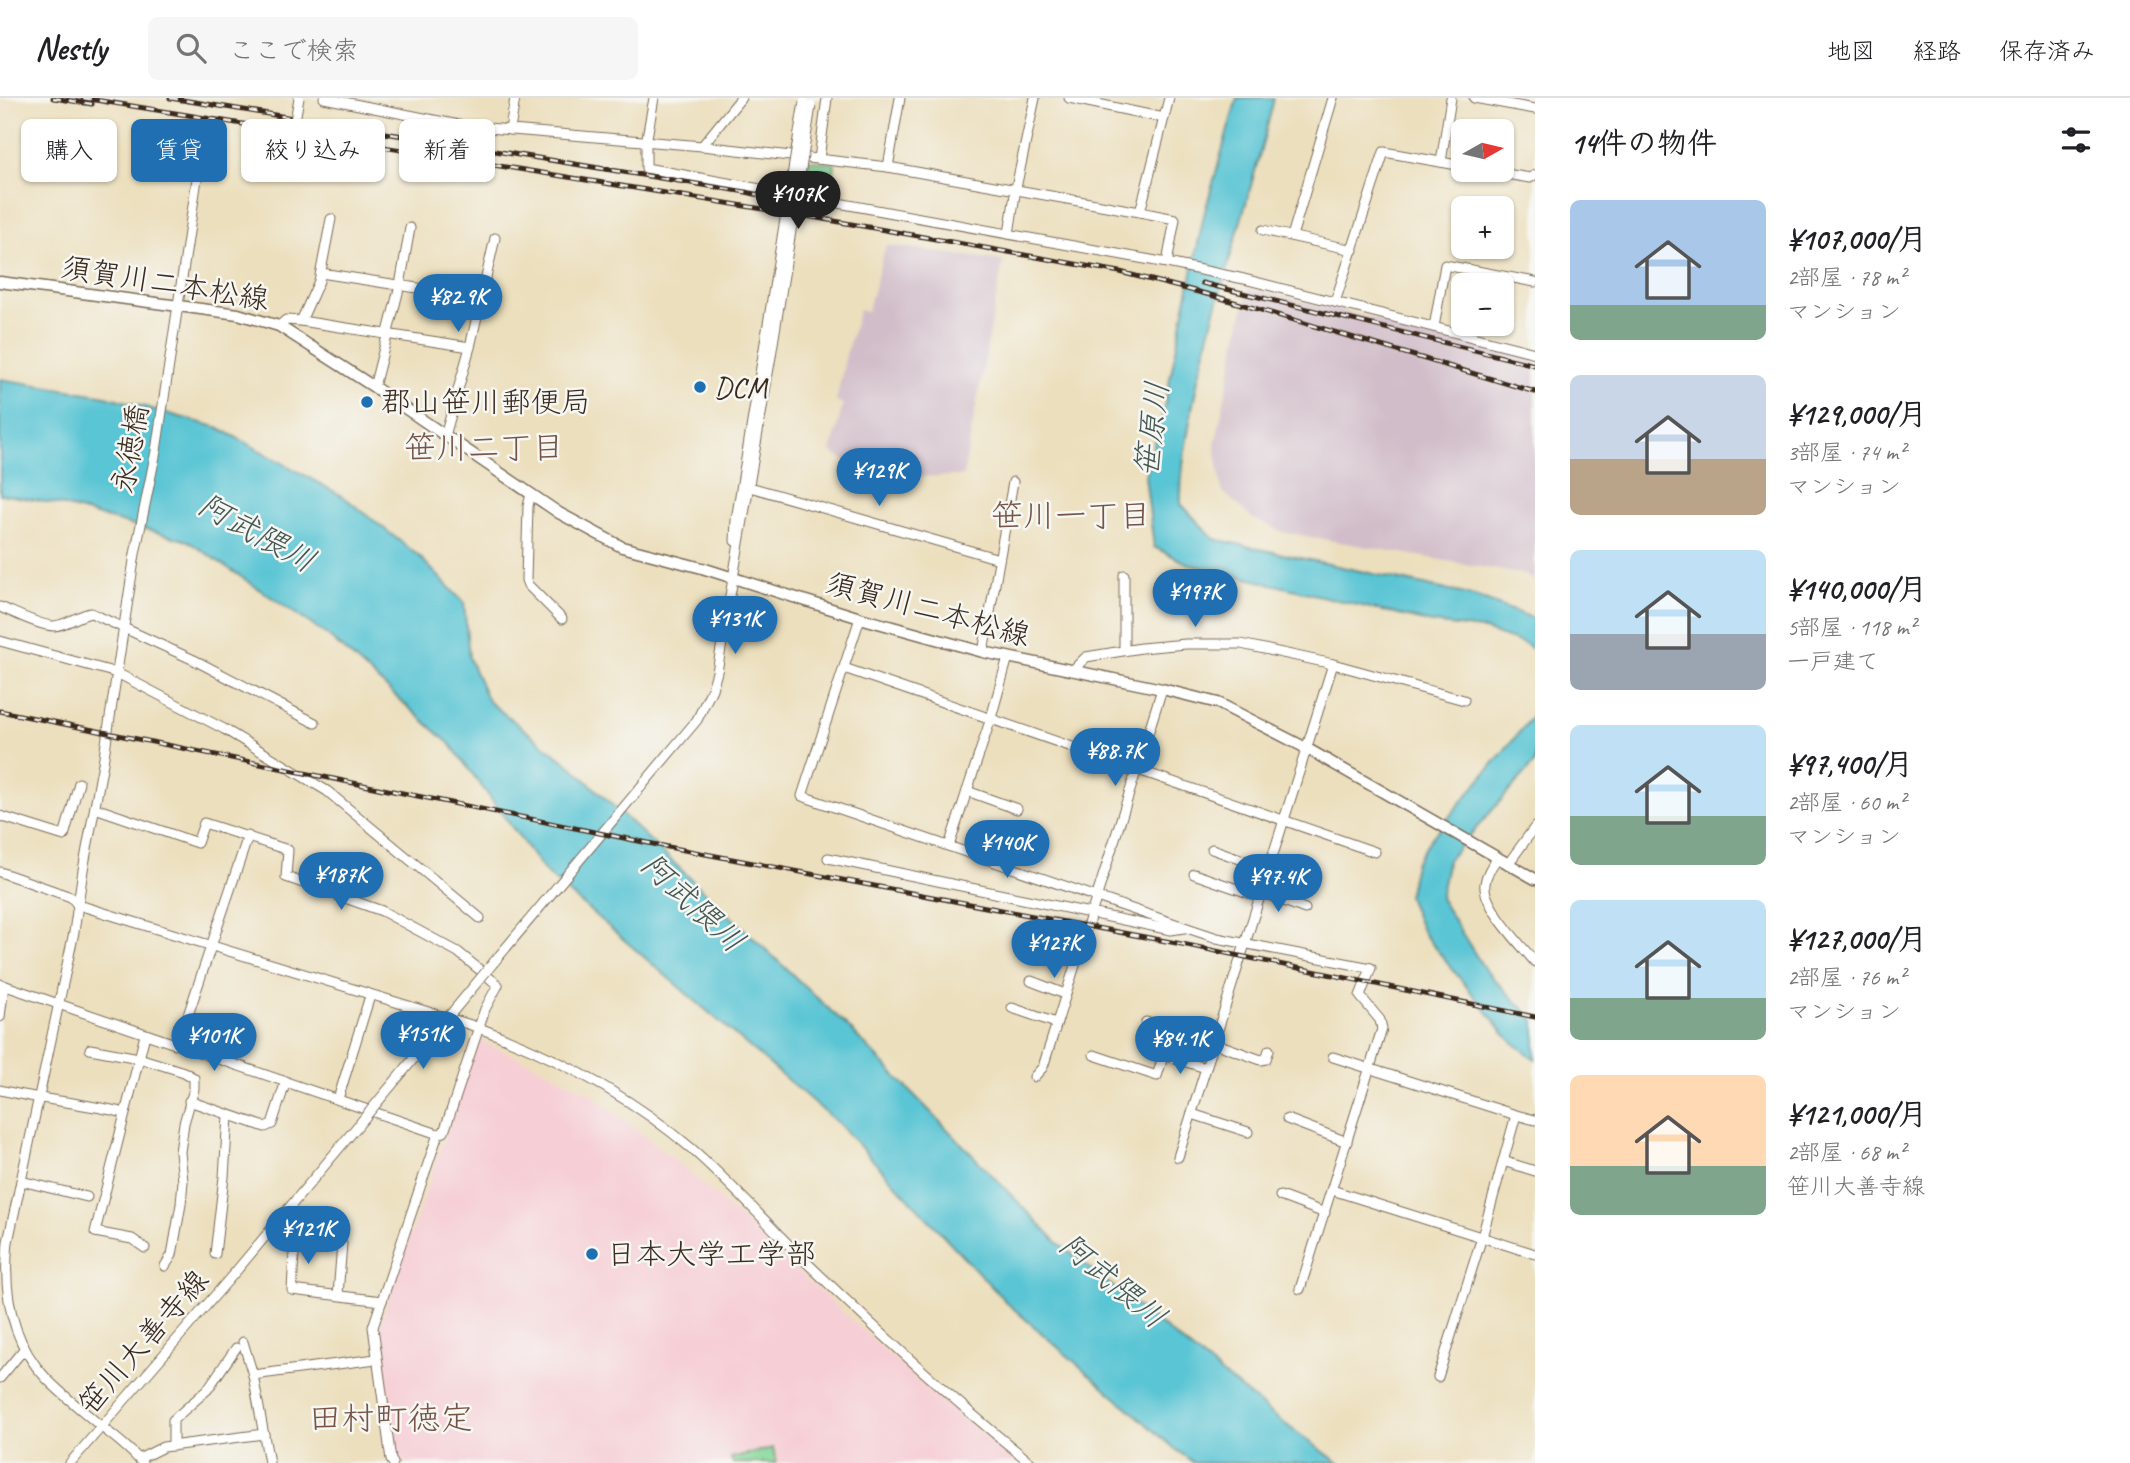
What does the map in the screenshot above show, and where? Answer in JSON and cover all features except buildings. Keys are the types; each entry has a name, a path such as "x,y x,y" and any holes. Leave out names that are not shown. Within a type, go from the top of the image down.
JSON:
{"main road":[{"name":"須賀川二本松線","path":"0,282 238,314 279,326 531,494 583,527 622,547 983,652 1218,703 1306,748 1535,879"}],"street":[{"path":"295,119 299,98"},
{"path":"324,98 350,101 464,126 702,146 888,166 1140,212 1175,219 1170,264"},
{"path":"510,130 515,98"},
{"path":"654,98 646,142 646,168 1244,279 1535,353"},
{"path":"702,146 741,98"},
{"path":"819,159 827,98"},
{"path":"888,166 900,98"},
{"path":"1009,234 1035,98"},
{"path":"1069,98 1164,118"},
{"path":"1140,212 1169,98"},
{"path":"1292,236 1333,98"},
{"path":"1440,162 1451,98"},
{"path":"1474,98 1535,109"},
{"path":"732,578 736,520 767,356 808,101"},
{"path":"1335,302 1384,152 1451,164"},
{"path":"1514,175 1530,178 1535,174"},
{"name":"永徳橋","path":"141,1461 45,1377 24,1349 8,1304 5,1272 8,1242 74,932 135,554 156,451 197,182"},
{"path":"301,321 321,273 331,219"},
{"path":"374,387 400,285 410,228"},
{"path":"1263,230 1353,250"},
{"path":"445,436 470,347 495,238"},
{"path":"1434,327 1445,265 1535,282"},
{"path":"321,273 481,298"},
{"path":"279,326 286,320 301,321 470,347"},
{"path":"732,578 750,487 767,356"},
{"path":"983,652 1013,482"},
{"path":"750,487 999,559"},
{"path":"531,494 528,506 526,580 562,619"},
{"path":"1124,575 1124,650"},
{"name":"笹川大善寺線","path":"71,1463 697,720 717,672 732,578"},
{"path":"0,607 50,625 68,622 80,615 91,613 194,660 315,723"},
{"path":"860,618 802,796 1217,938 1371,968 1360,996 1380,1020 1382,1030 1300,1289"},
{"path":"0,641 117,673 224,729 327,791 480,918"},
{"path":"1072,671 1086,657 1124,650 1186,644 1241,644 1333,664 1464,700"},
{"path":"949,846 991,719 1008,657"},
{"path":"1178,1157 1333,664"},
{"path":"844,668 1375,852"},
{"path":"1034,1077 1043,1067 1162,689"},
{"path":"0,816 64,836 79,783"},
{"path":"967,791 1017,809"},
{"path":"95,807 197,842 204,823 288,850 286,877 382,911 466,957 498,985 485,1009 443,1132 438,1134 373,1327 393,1463"},
{"path":"1508,864 1535,827"},
{"path":"178,1045 248,836"},
{"path":"1212,849 1268,869"},
{"path":"1494,857 1484,886 1488,900 1535,962"},
{"path":"828,858 1171,930 1186,928"},
{"path":"0,872 71,897 78,904 479,1028 541,1053 608,1087 691,1148 893,1345 1031,1463"},
{"path":"1194,874 1305,909"},
{"path":"1031,981 1065,994"},
{"path":"0,1017 2,984 438,1134"},
{"path":"338,1099 370,996"},
{"path":"1012,1007 1056,1023"},
{"path":"1094,1055 1157,1076 1171,1031 1146,1022"},
{"path":"145,1035 96,1232 132,1239 145,1248"},
{"path":"1214,1043 1261,1060 1266,1059 1269,1049"},
{"path":"89,1049 139,1058 192,1076 195,1085 189,1101 180,1152 182,1196 172,1255 165,1266"},
{"path":"1163,1055 1206,1068"},
{"path":"1333,1058 1535,1120"},
{"path":"189,1101 228,1116 265,1127 271,1126 286,1081"},
{"path":"0,1090 125,1113"},
{"path":"1192,1114 1248,1132"},
{"path":"1438,1377 1482,1237 1516,1115"},
{"path":"215,1254 228,1116"},
{"path":"1287,1119 1347,1142"},
{"path":"1503,1161 1535,1171"},
{"path":"21,1181 87,1197"},
{"path":"1332,1190 1535,1254"},
{"path":"1280,1196 1325,1213"},
{"path":"338,1295 342,1243 334,1238 295,1235 292,1290 382,1301"},
{"path":"173,1446 173,1420 207,1390 240,1345 253,1375 270,1463"},
{"path":"0,1378 24,1349"},
{"path":"253,1375 376,1359"},
{"path":"141,1461 163,1447 264,1434"}],"shaded area":[{"path":"886,245 1003,261 963,476 884,477 862,470 831,452 843,404 836,402 846,354 859,310 867,312"},
{"path":"1248,288 1535,358 1535,581 1526,575 1283,532 1252,518 1222,491 1215,445"},
{"name":"日本大学工学部","path":"478,1040 536,1065 591,1094 697,1179 937,1398 1019,1463 404,1463 396,1456 378,1329"}],"green space":[{"path":"809,160 835,164 831,195 804,191"},
{"path":"773,1448 776,1463 733,1463 731,1458"}],"water":[{"path":"1237,98 1274,98 1200,369 1184,456 1181,504 1214,539 1474,596 1535,619 1535,652 1528,645 1481,629 1432,623 1189,564 1154,547 1145,476 1162,417 1204,215"},
{"name":"阿武隈川","path":"0,379 106,396 219,428 344,497 420,557 464,603 469,658 488,701 572,767 848,1027 1057,1242 1277,1418 1339,1463 1194,1463 1174,1448 1007,1303 839,1124 546,873 451,745 327,635 188,541 57,504 0,494"},
{"path":"1535,705 1535,762 1448,860 1440,898 1485,970 1535,1021 1535,1059 1510,1040 1423,933 1408,897 1415,863 1429,841 1532,717"}],"railway":[{"path":"53,98 92,104"},
{"path":"83,98 812,217 1120,272 1214,296 1535,392"},
{"path":"170,98 746,192 817,208"},
{"path":"1202,283 1535,365"},
{"path":"0,711 663,846 1187,945 1535,1017"}],"place":[{"name":"DCM","path":"700,387"},
{"name":"郡山笹川郵便局","path":"367,402"},
{"name":"日本大学工学部","path":"592,1254"}],"district":[{"name":"笹川二丁目","path":"484,447"},
{"name":"笹川一丁目","path":"1071,515"},
{"name":"田村町徳定","path":"391,1418"}],"water label":[{"name":"笹原川","path":"1152,429"}]}
